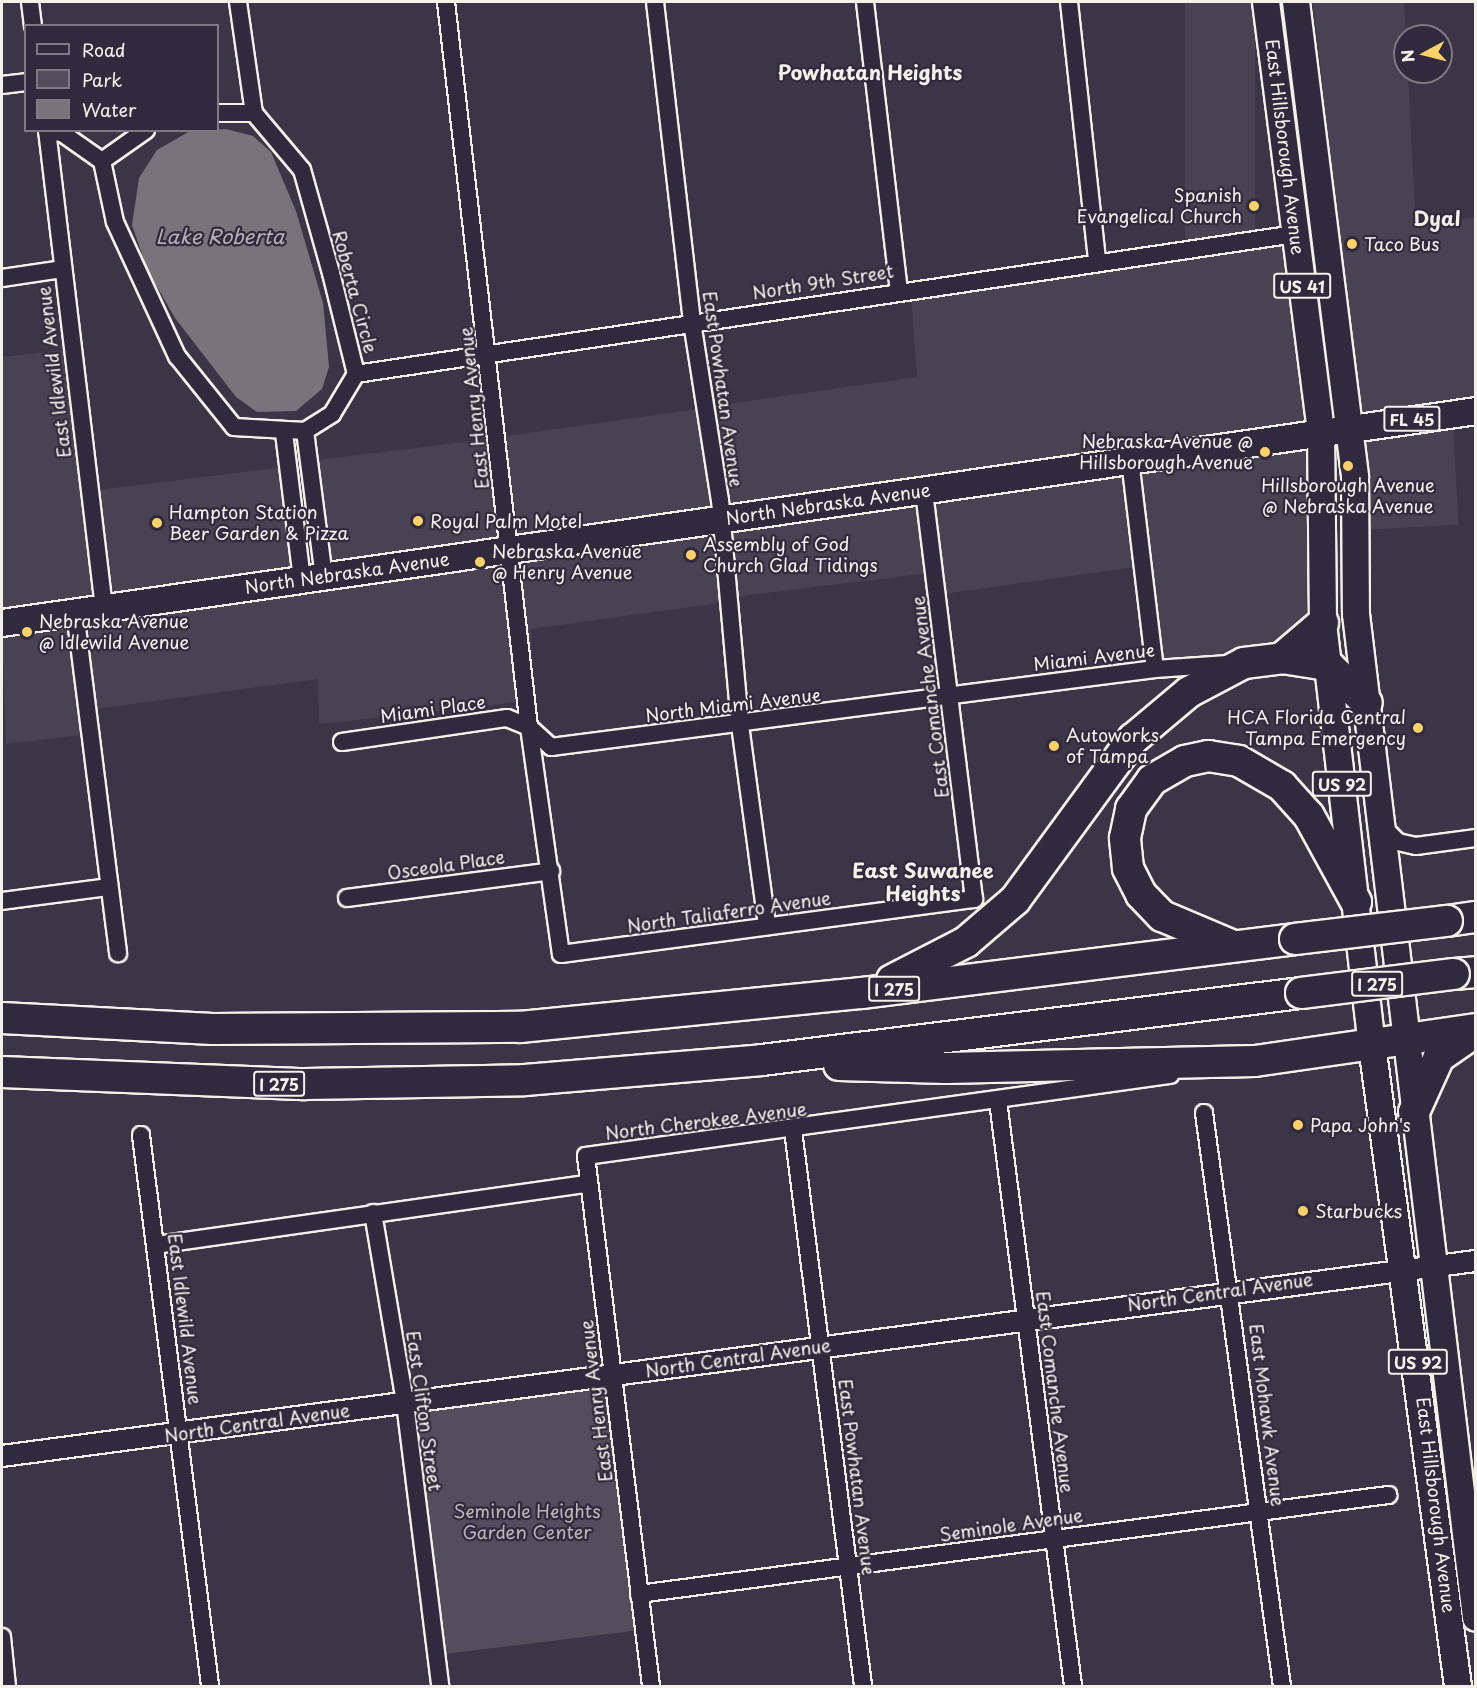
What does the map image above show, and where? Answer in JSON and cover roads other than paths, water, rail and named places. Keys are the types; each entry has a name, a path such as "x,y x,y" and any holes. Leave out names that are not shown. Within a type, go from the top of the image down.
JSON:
{"highway":[{"path":"1282,658 1323,623"},
{"path":"862,993 926,964 999,915 1151,720 1189,692 1244,663 1282,658 1328,665 1367,703"},
{"path":"1233,946 1162,916 1141,894 1128,868 1125,838 1131,808 1152,780 1185,761 1208,756 1239,761 1282,786 1309,816 1356,902"},
{"name":"I 275","path":"2,1018 213,1029 446,1030 596,1021 862,993 1461,919"},
{"name":"I 275","path":"2,1072 389,1084 525,1080 762,1060 1465,973"},
{"path":"762,1060 946,1068 1255,1061 1372,1045 1406,1037 1476,1030"},
{"path":"1414,1112 1438,1057 1476,1030"}],"main road":[{"name":"East Hillsborough Avenue","path":"1266,2 1321,432 1323,623 1372,1045 1406,1269 1458,1686"},
{"path":"1279,2 1286,43 1303,53"},
{"name":"East Hillsborough Avenue","path":"1296,2 1355,477 1354,600 1383,827 1431,1266 1468,1489 1476,1618"},
{"name":"North Nebraska Avenue","path":"2,623 1476,411"}],"street":[{"path":"30,2 33,24"},
{"path":"219,112 254,113 238,2"},
{"name":"East Henry Avenue","path":"446,2 511,549 528,727 551,871 561,954"},
{"name":"East Powhatan Avenue","path":"655,2 692,322 720,520 740,725 767,926"},
{"path":"865,2 899,290"},
{"path":"1069,2 1097,261"},
{"path":"2,85 24,82"},
{"name":"Roberta Circle","path":"102,160 115,222 177,356 234,427 284,433 305,430 332,414 356,374 302,170 254,113"},
{"name":"East Idlewild Avenue","path":"46,132 104,608"},
{"path":"54,132 62,133 102,160 143,132"},
{"name":"North 9th Street","path":"356,374 899,290 1296,234"},
{"path":"2,278 62,269"},
{"path":"305,430 313,579"},
{"path":"284,433 313,579"},
{"path":"1130,460 1155,669"},
{"name":"East Comanche Avenue","path":"924,490 974,899"},
{"path":"75,612 118,953"},
{"name":"Miami Avenue","path":"949,696 1155,669 1244,663"},
{"name":"North Miami Avenue","path":"528,727 551,747 740,725 949,696"},
{"name":"Miami Place","path":"342,742 507,718 528,727"},
{"path":"1383,827 1398,842 1416,846 1476,838"},
{"name":"Osceola Place","path":"347,898 551,871"},
{"path":"2,901 110,887"},
{"name":"North Taliaferro Avenue","path":"561,954 974,899"},
{"name":"North Cherokee Avenue","path":"589,1183 586,1156 998,1101 1255,1061"},
{"name":"East Comanche Avenue","path":"998,1101 1073,1686"},
{"name":"East Mohawk Avenue","path":"1204,1113 1231,1291 1282,1686"},
{"name":"East Powhatan Avenue","path":"793,1130 863,1686"},
{"name":"East Idlewild Avenue","path":"141,1135 210,1686"},
{"path":"156,1245 589,1183"},
{"name":"East Henry Avenue","path":"589,1183 651,1686"},
{"name":"East Clifton Street","path":"373,1213 405,1403 440,1686"},
{"name":"North Central Avenue","path":"2,1456 612,1376 1026,1318 1476,1261"},
{"name":"Seminole Avenue","path":"639,1594 1388,1495"},
{"path":"2,1637 7,1686"}],"water":[{"name":"Lake Roberta","path":"219,129 253,136 271,152 296,211 323,303 329,367 322,389 296,411 257,412 236,397 175,318 148,271 132,225 139,178 157,150 188,132 219,132"}],"place":[{"name":"Spanish Evangelical Church","path":"1254,206"},
{"name":"Taco Bus","path":"1352,244"},
{"name":"Nebraska Avenue @ Hillsborough Avenue","path":"1265,452"},
{"name":"Hillsborough Avenue @ Nebraska Avenue","path":"1348,466"},
{"name":"Royal Palm Motel","path":"418,521"},
{"name":"Hampton Station Beer Garden & Pizza","path":"157,523"},
{"name":"Assembly of God Church Glad Tidings","path":"691,555"},
{"name":"Nebraska Avenue @ Henry Avenue","path":"480,562"},
{"name":"Nebraska Avenue @ Idlewild Avenue","path":"27,632"},
{"name":"HCA Florida Central Tampa Emergency","path":"1418,728"},
{"name":"Autoworks of Tampa","path":"1054,746"},
{"name":"Papa John's","path":"1298,1125"},
{"name":"Starbucks","path":"1303,1211"}],"district":[{"name":"Powhatan Heights","path":"870,72"},
{"name":"Dyal","path":"1437,218"},
{"name":"East Suwanee Heights","path":"923,882"}],"park label":[{"name":"Seminole Heights Garden Center","path":"527,1522"}]}
